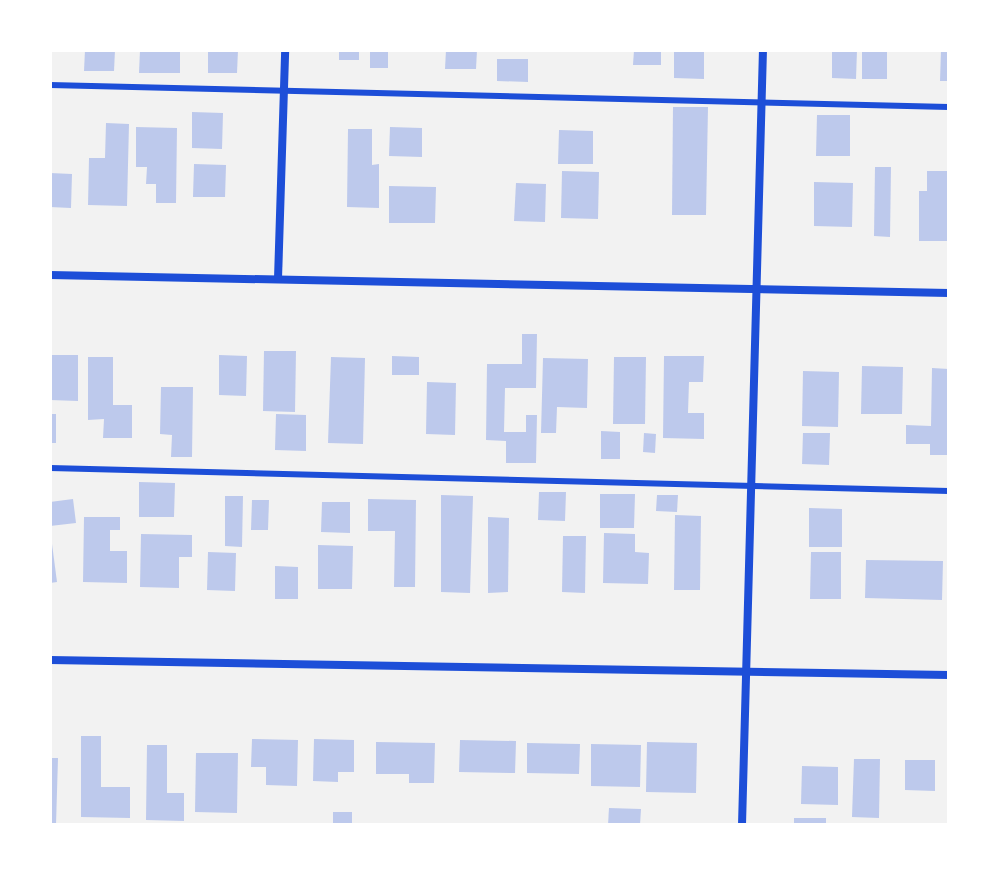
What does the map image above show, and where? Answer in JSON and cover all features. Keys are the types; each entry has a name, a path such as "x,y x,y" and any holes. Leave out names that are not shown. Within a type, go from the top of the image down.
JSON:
{"street":[{"path":"278,279 285,50"},
{"path":"742,825 760,290 763,50"},
{"path":"50,275 949,293"},
{"path":"50,660 949,675"}],"lane":[{"path":"50,85 949,107"},
{"path":"50,468 949,491"}],"building":[{"path":"85,50 115,50 114,71 84,71"},
{"path":"140,50 180,50 180,73 139,73"},
{"path":"208,50 238,50 237,73 208,73"},
{"path":"339,50 359,50 359,60 339,60"},
{"path":"370,50 388,50 388,68 370,68"},
{"path":"446,50 477,50 476,69 445,69"},
{"path":"634,50 661,50 661,65 633,65"},
{"path":"674,50 704,50 704,79 674,78"},
{"path":"832,50 857,50 856,79 832,78"},
{"path":"862,50 887,50 887,79 862,79"},
{"path":"941,50 949,50 949,81 940,81"},
{"path":"497,59 528,59 528,82 497,81"},
{"path":"673,107 708,107 706,215 672,215"},
{"path":"192,112 223,113 222,149 192,148"},
{"path":"817,115 850,115 850,156 816,156"},
{"path":"106,123 129,124 127,206 88,205 89,158 105,158"},
{"path":"136,127 177,128 176,203 156,203 156,184 146,184 147,167 136,167"},
{"path":"390,127 422,128 422,157 389,156"},
{"path":"348,129 372,129 372,165 379,164 379,208 347,207"},
{"path":"559,130 593,131 593,164 558,164"},
{"path":"194,164 226,165 225,197 193,197"},
{"path":"875,167 891,167 890,237 874,236"},
{"path":"562,171 599,172 598,219 561,218"},
{"path":"927,171 949,171 949,241 919,241 919,191 927,191"},
{"path":"50,173 72,174 71,208 50,207"},
{"path":"814,182 853,183 852,227 814,226"},
{"path":"516,183 546,184 545,222 514,221"},
{"path":"389,186 436,187 435,223 389,223"},
{"path":"522,334 537,334 536,388 505,388 504,432 526,432 526,415 537,415 536,463 506,463 506,441 486,440 487,364 522,364"},
{"path":"264,351 296,351 295,412 263,411"},
{"path":"50,355 78,355 78,401 50,400"},
{"path":"219,355 247,356 246,396 219,395"},
{"path":"392,356 419,357 419,375 392,375"},
{"path":"664,356 704,356 703,382 689,382 688,413 704,413 704,439 663,438"},
{"path":"88,357 113,357 113,405 132,405 132,438 103,438 104,419 88,420"},
{"path":"331,357 365,358 363,444 328,443"},
{"path":"614,357 646,357 645,424 613,424"},
{"path":"543,358 588,359 587,408 557,407 556,433 541,433"},
{"path":"862,366 903,367 902,414 861,414"},
{"path":"932,368 949,369 949,455 930,455 930,444 906,444 906,425 931,426"},
{"path":"803,371 839,372 838,427 802,426"},
{"path":"427,382 456,383 455,435 426,434"},
{"path":"161,387 193,387 192,457 171,457 172,435 160,434"},
{"path":"50,414 56,414 56,443 50,443"},
{"path":"276,414 306,415 306,451 275,450"},
{"path":"601,431 620,432 620,459 601,459"},
{"path":"644,433 656,434 655,453 643,452"},
{"path":"803,433 830,433 829,465 802,464"},
{"path":"139,482 175,483 174,517 139,517"},
{"path":"539,492 566,492 565,521 538,520"},
{"path":"600,494 635,494 634,528 600,528"},
{"path":"441,495 473,496 470,593 441,592"},
{"path":"657,495 678,495 677,512 656,511"},
{"path":"225,496 243,496 242,547 225,546"},
{"path":"73,499 76,523 50,526 50,502"},
{"path":"368,499 416,500 415,587 394,587 395,531 368,531"},
{"path":"252,500 269,500 268,530 251,530"},
{"path":"322,502 350,502 350,533 321,532"},
{"path":"809,508 842,509 842,547 809,547"},
{"path":"675,515 701,516 700,590 674,590"},
{"path":"84,517 120,517 120,530 110,530 110,551 127,551 127,583 83,582"},
{"path":"488,517 509,518 508,592 488,593"},
{"path":"604,533 635,534 635,552 649,553 648,584 603,583"},
{"path":"141,534 192,535 192,557 179,557 179,588 140,587"},
{"path":"563,536 586,536 585,593 562,592"},
{"path":"50,545 57,582 50,583"},
{"path":"318,545 353,546 352,589 318,589"},
{"path":"208,552 236,553 235,591 207,590"},
{"path":"811,552 841,552 841,599 810,599"},
{"path":"866,560 943,561 942,600 865,598"},
{"path":"275,566 298,567 298,599 275,599"},
{"path":"81,736 101,736 101,787 130,787 130,818 81,817"},
{"path":"252,739 298,740 297,786 266,785 266,767 251,767"},
{"path":"314,739 354,740 354,772 338,772 338,782 313,781"},
{"path":"460,740 516,741 515,773 459,772"},
{"path":"376,742 435,743 434,783 409,783 409,774 376,774"},
{"path":"647,742 697,743 696,793 646,792"},
{"path":"527,743 580,744 579,774 527,773"},
{"path":"591,744 641,745 640,787 591,786"},
{"path":"147,745 167,745 167,793 184,793 184,821 146,820"},
{"path":"196,753 238,753 237,813 195,812"},
{"path":"50,758 58,758 56,825 50,825"},
{"path":"854,759 880,759 879,818 852,817"},
{"path":"905,760 935,760 935,791 905,790"},
{"path":"802,766 838,767 838,805 801,804"},
{"path":"609,808 641,809 640,825 608,825"},
{"path":"333,812 352,812 352,825 333,825"},
{"path":"794,818 826,818 826,825 794,825"}]}
